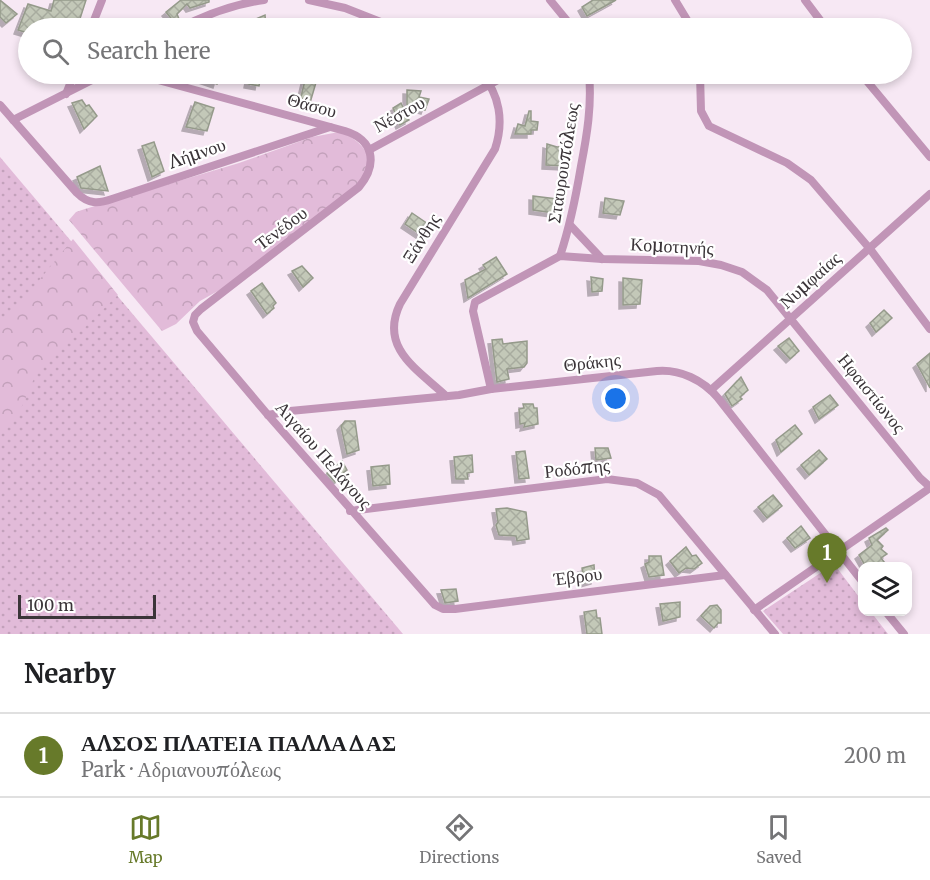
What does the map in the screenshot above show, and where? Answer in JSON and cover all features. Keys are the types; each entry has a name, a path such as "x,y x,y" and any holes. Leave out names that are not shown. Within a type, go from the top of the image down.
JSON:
{"street":[{"path":"95,18 102,0"},
{"path":"202,18 215,12 260,0"},
{"path":"309,0 354,11 371,18"},
{"path":"354,0 354,11"},
{"path":"550,0 565,18"},
{"path":"675,0 686,18"},
{"path":"805,0 818,18"},
{"path":"66,94 70,84"},
{"path":"0,105 13,120 85,84"},
{"name":"Θάσου","path":"173,84 358,136 369,150"},
{"name":"Σταυρουπόλεως","path":"560,256 570,225 589,120 589,84"},
{"path":"700,84 701,111 709,126 779,159 807,176 870,249 930,329"},
{"path":"869,84 930,157"},
{"name":"Νέστου","path":"369,150 490,85"},
{"name":"Ξάνθης","path":"446,396 400,352 394,339 394,321 403,297 495,149 499,135 500,116 497,100 490,85"},
{"name":"Λήμνου","path":"13,120 77,194 89,202 106,201 330,127"},
{"name":"Τενέδου","path":"193,321 201,309 359,187 370,167 369,150"},
{"name":"Νυμφαίας","path":"711,390 930,194"},
{"path":"570,225 602,259"},
{"path":"491,389 473,315 473,308 477,300 560,256"},
{"name":"Κομοτηνής","path":"560,256 699,261 731,268 761,285 791,319"},
{"name":"Ηφαιστίωνος","path":"791,319 920,478 930,487"},
{"name":"Αιγαίου Πελάγους","path":"193,321 197,331 268,415 436,607"},
{"name":"Θράκης","path":"268,415 663,370 690,376 711,390 858,576"},
{"name":"Ροδόπης","path":"350,511 607,479 626,481 646,487 659,495 775,634"},
{"path":"754,610 930,487"},
{"name":"Έβρου","path":"436,607 455,609 725,575"},
{"path":"889,616 904,634"}],"green space":[{"path":"339,132 356,140 367,155 367,168 358,186 225,287 200,301 176,324 162,331 69,220 76,212 85,209 239,163 312,137"},
{"path":"0,157 403,634 0,634"},
{"path":"73,239 118,295 40,365 22,406 0,433 0,325"},
{"path":"834,564 858,596 858,616 874,616 888,634 783,634 763,611"}],"building":[{"path":"0,0 17,14 6,23 0,17"},
{"path":"54,0 86,0 80,18 23,18 28,4 51,11"},
{"path":"181,0 209,0 209,2 190,8 187,4 177,14 179,18 171,18 166,12"},
{"path":"593,0 616,0 587,16 582,7"},
{"path":"304,84 316,84 310,103 300,101"},
{"path":"407,90 421,91 419,97 429,99 425,110 407,105"},
{"path":"82,100 97,116 84,129 72,103"},
{"path":"195,102 214,108 207,131 186,127"},
{"path":"401,103 409,120 400,125 393,108"},
{"path":"529,111 531,111 531,121 538,122 537,130 531,130 531,134 515,134 518,124 525,126"},
{"path":"154,142 164,171 152,177 142,146"},
{"path":"547,144 557,147 569,146 565,166 546,165"},
{"path":"100,166 108,191 81,188 77,177"},
{"path":"533,196 557,199 554,213 533,210"},
{"path":"605,198 624,201 620,215 603,213"},
{"path":"412,213 431,226 426,238 405,224"},
{"path":"496,257 507,274 468,298 465,280 486,269 483,265"},
{"path":"302,266 313,278 303,287 292,271"},
{"path":"591,277 603,279 602,291 592,292"},
{"path":"623,278 642,280 640,304 623,305"},
{"path":"262,283 276,303 267,314 251,291"},
{"path":"884,310 892,318 876,332 870,323"},
{"path":"789,338 799,351 790,359 778,346"},
{"path":"502,339 503,344 527,341 527,363 524,367 507,369 509,379 497,382 492,340"},
{"path":"930,353 930,388 917,364"},
{"path":"741,377 748,390 740,397 742,399 732,406 725,394"},
{"path":"830,395 838,405 819,419 813,407"},
{"path":"523,404 533,404 534,408 537,408 538,424 524,427 525,423 520,424 519,409 524,408"},
{"path":"345,421 355,421 359,450 347,454 341,426"},
{"path":"795,425 802,434 781,452 776,440"},
{"path":"595,448 608,448 611,458 596,460"},
{"path":"819,450 827,459 809,475 801,465"},
{"path":"525,451 529,478 519,479 516,452"},
{"path":"472,455 473,472 467,473 468,479 456,479 454,457"},
{"path":"342,461 347,470 335,482 327,473"},
{"path":"389,465 390,484 373,486 371,467"},
{"path":"773,495 782,506 767,518 758,507"},
{"path":"507,508 526,512 529,539 517,541 516,536 499,535 496,525 498,522 496,509"},
{"path":"801,526 810,538 795,548 787,538"},
{"path":"886,528 888,530 877,540 883,546 881,549 887,554 881,558 884,562 863,562 859,555 872,545 869,538"},
{"path":"686,547 692,556 696,555 702,563 694,569 686,568 679,573 670,561"},
{"path":"649,556 661,556 664,575 649,577 645,564 649,562"},
{"path":"594,565 595,580 584,583 582,568"},
{"path":"456,589 458,601 445,603 441,590"},
{"path":"680,602 680,617 663,621 660,604"},
{"path":"717,605 721,610 721,623 714,628 701,616 710,606"},
{"path":"596,610 597,618 600,618 602,634 587,634 584,612"}],"place":[{"name":"ΑΛΣΟΣ ΠΛΑΤΕΙΑ ΠΑΛΛΑΔΑΣ","path":"827,583"}]}
